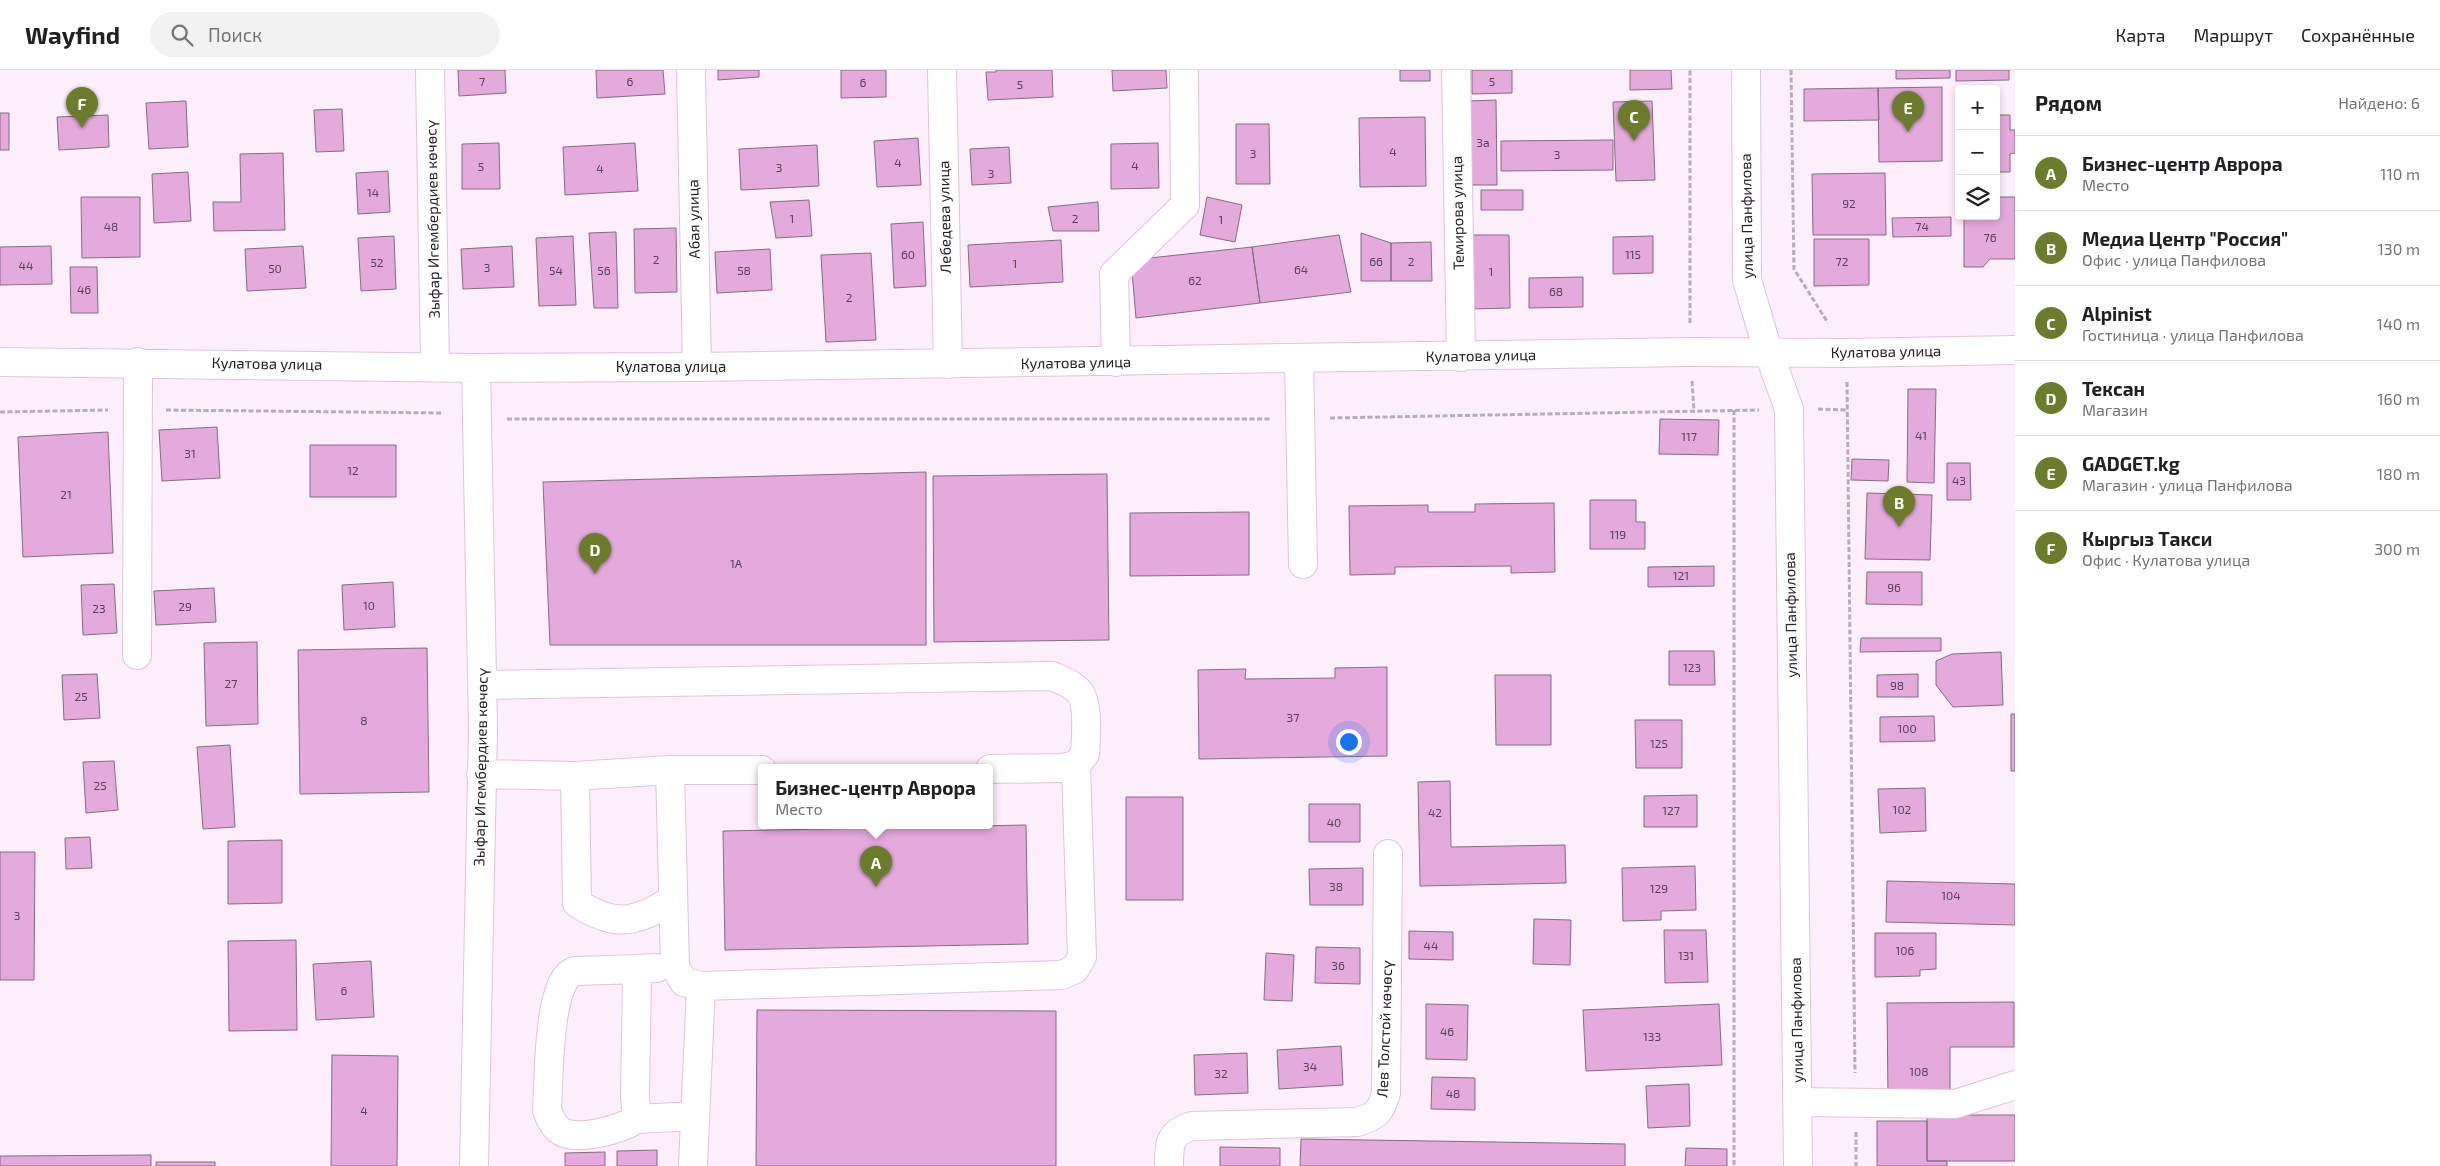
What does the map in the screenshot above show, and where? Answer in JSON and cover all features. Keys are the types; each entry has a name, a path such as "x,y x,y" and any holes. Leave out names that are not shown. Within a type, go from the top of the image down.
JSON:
{"street":[{"name":"Зыфар Игембердиев көчөсү","path":"430,70 435,367"},
{"name":"Абая улица","path":"691,70 697,367"},
{"name":"Лебедева улица","path":"942,70 948,364"},
{"path":"1116,362 1114,274 1185,205 1184,70"},
{"name":"Темирова улица","path":"1456,70 1461,357"},
{"name":"улица Панфилова","path":"1746,70 1747,280 1768,351 1789,409 1798,1166"},
{"name":"Кулатова улица","path":"0,362 138,362 476,368 697,367 1768,351 1846,353 2015,350"},
{"path":"1299,359 1303,564"},
{"path":"137,655 138,362"},
{"name":"Зыфар Игембердиев көчөсү","path":"474,1166 483,685 476,368"},
{"path":"483,685 1052,676 1068,683 1080,692 1085,710 1085,754 1076,765 1062,768 993,769"},
{"path":"670,770 675,967 684,982 701,986 1062,975 1075,969 1082,957 1076,765"},
{"path":"481,774 575,776 670,770 758,770"},
{"path":"575,776 577,903 593,913 613,920 632,920 655,911 673,899"},
{"name":"Лев Толстой көчөсү","path":"1169,1166 1171,1141 1179,1130 1186,1128 1357,1122 1373,1117 1382,1107 1386,1093 1388,854"},
{"path":"675,967 575,971 566,976 554,1003 548,1110 552,1122 561,1132 580,1134 606,1133 623,1128 637,1119 695,1116"},
{"path":"637,1119 636,1011 638,969"},
{"path":"693,1166 701,986"},
{"path":"1798,1102 1955,1104 2015,1084"}],"path":[{"path":"1690,70 1691,352 1694,411"},
{"path":"1791,70 1794,269 1846,353 1856,1166"},
{"path":"507,419 1300,419 1789,409 1847,410"},
{"path":"0,412 138,410 443,413"},
{"path":"1734,410 1734,1166"}],"building":[{"path":"458,70 505,70 506,93 459,96"},
{"path":"596,70 663,70 665,94 597,98"},
{"path":"718,70 759,70 759,77 718,80"},
{"path":"841,70 886,70 886,97 841,98"},
{"path":"996,70 1052,70 1053,97 988,100 986,72 996,72"},
{"path":"1112,70 1166,70 1167,88 1113,91"},
{"path":"1400,70 1430,70 1430,81 1400,81"},
{"path":"1472,70 1512,70 1512,93 1472,94"},
{"path":"1630,70 1671,70 1672,89 1630,90"},
{"path":"1896,70 1950,70 1950,78 1896,79"},
{"path":"1956,70 2009,70 2009,80 1956,81"},
{"path":"1942,87 1942,161 1879,162 1878,88"},
{"path":"1878,88 1879,120 1804,121 1804,89"},
{"path":"1496,100 1497,185 1471,185 1470,101"},
{"path":"186,101 188,147 149,149 146,103"},
{"path":"1652,101 1655,180 1616,181 1613,102"},
{"path":"342,109 344,151 316,152 314,110"},
{"path":"0,113 9,113 9,150 0,150"},
{"path":"108,115 109,147 59,150 57,117"},
{"path":"2000,115 2010,115 2010,130 2015,130 2015,153 2010,154 2010,172 2000,172"},
{"path":"1425,117 1426,186 1360,187 1359,118"},
{"path":"1236,124 1269,124 1270,184 1236,184"},
{"path":"918,138 921,185 877,187 874,141"},
{"path":"1613,140 1613,170 1501,171 1501,141"},
{"path":"499,143 500,189 462,189 462,144"},
{"path":"635,143 638,191 565,195 563,147"},
{"path":"1158,143 1159,188 1111,189 1111,144"},
{"path":"817,145 819,186 741,190 739,149"},
{"path":"1009,147 1011,183 972,185 970,149"},
{"path":"283,153 285,230 214,231 213,202 241,202 240,154"},
{"path":"388,171 390,212 358,214 356,173"},
{"path":"188,172 191,221 154,223 152,174"},
{"path":"1885,173 1886,235 1813,235 1812,174"},
{"path":"1481,190 1523,190 1523,210 1481,210"},
{"path":"81,197 140,197 140,257 82,258"},
{"path":"1207,197 1242,205 1235,242 1200,235"},
{"path":"2000,197 2015,197 2015,259 1990,259 1983,267 1964,267 1964,220 2000,220"},
{"path":"809,200 812,236 776,238 770,202"},
{"path":"1098,202 1099,231 1053,231 1048,207"},
{"path":"1951,217 1951,236 1893,237 1892,218"},
{"path":"923,222 926,286 894,288 891,224"},
{"path":"676,228 677,292 635,293 634,229"},
{"path":"616,232 618,308 594,308 589,233"},
{"path":"1361,233 1391,243 1391,281 1361,281"},
{"path":"1339,235 1351,292 1260,303 1252,247"},
{"path":"1471,235 1509,235 1510,308 1472,309"},
{"path":"394,236 396,289 361,291 358,238"},
{"path":"573,236 576,305 539,306 536,238"},
{"path":"1653,236 1653,273 1613,274 1613,237"},
{"path":"1814,239 1869,239 1869,285 1814,286"},
{"path":"1061,240 1063,282 970,287 968,245"},
{"path":"1431,242 1432,281 1391,281 1391,243"},
{"path":"51,246 52,284 0,285 0,247"},
{"path":"303,246 306,288 247,291 245,249"},
{"path":"512,246 514,287 463,289 461,249"},
{"path":"1252,247 1260,303 1136,318 1131,260"},
{"path":"770,249 772,290 717,293 715,252"},
{"path":"871,253 876,340 826,342 821,255"},
{"path":"70,267 97,267 98,313 71,313"},
{"path":"1583,277 1583,307 1529,308 1529,278"},
{"path":"1908,389 1936,389 1934,483 1907,482"},
{"path":"1660,419 1719,420 1718,455 1659,454"},
{"path":"217,427 220,478 162,481 159,430"},
{"path":"108,432 113,553 23,557 18,437"},
{"path":"310,445 396,445 396,497 310,497"},
{"path":"1852,459 1889,460 1888,481 1851,480"},
{"path":"1947,463 1970,463 1971,500 1947,500"},
{"path":"926,472 926,645 550,645 543,482"},
{"path":"1107,474 1109,640 934,642 933,476"},
{"path":"1867,493 1932,495 1930,560 1865,559"},
{"path":"1590,500 1636,500 1636,522 1645,522 1645,549 1590,549"},
{"path":"1554,503 1555,572 1511,573 1511,566 1395,567 1395,574 1350,575 1349,506 1428,505 1428,512 1475,512 1475,504"},
{"path":"1249,512 1249,575 1130,576 1130,513"},
{"path":"1714,566 1714,586 1648,587 1648,567"},
{"path":"1867,572 1922,572 1922,605 1866,604"},
{"path":"393,582 395,627 344,630 342,585"},
{"path":"114,584 117,633 83,635 81,585"},
{"path":"214,588 216,622 156,625 154,591"},
{"path":"1861,638 1941,638 1941,651 1860,652"},
{"path":"257,642 258,724 206,726 204,643"},
{"path":"427,648 429,792 300,794 298,650"},
{"path":"1669,651 1714,651 1715,685 1669,685"},
{"path":"2001,652 2003,705 1953,707 1936,685 1936,661 1952,654"},
{"path":"1387,667 1387,756 1199,759 1198,670 1246,669 1245,679 1335,678 1335,668"},
{"path":"97,674 100,718 64,720 62,675"},
{"path":"1918,674 1918,697 1877,697 1877,675"},
{"path":"1495,675 1551,675 1551,745 1496,745"},
{"path":"2011,714 2015,714 2015,771 2011,771"},
{"path":"1934,716 1935,741 1880,742 1880,717"},
{"path":"1635,720 1682,720 1682,768 1636,768"},
{"path":"230,745 235,827 203,829 197,747"},
{"path":"114,761 118,810 86,813 83,762"},
{"path":"1450,781 1451,847 1565,845 1566,883 1420,886 1418,782"},
{"path":"1925,788 1926,831 1880,833 1878,789"},
{"path":"1697,795 1697,827 1644,827 1644,796"},
{"path":"1126,797 1183,797 1183,900 1126,900"},
{"path":"1309,804 1360,804 1360,842 1309,842"},
{"path":"1026,825 1028,944 725,950 723,831 993,829 993,826"},
{"path":"90,837 92,868 66,869 65,838"},
{"path":"282,840 282,903 228,904 228,841"},
{"path":"0,852 35,852 34,980 0,980"},
{"path":"1695,866 1696,910 1661,911 1661,920 1623,921 1622,868"},
{"path":"1363,868 1363,905 1310,905 1309,869"},
{"path":"1887,881 2015,884 2015,925 1886,922"},
{"path":"1534,919 1571,920 1570,965 1533,964"},
{"path":"1664,930 1706,930 1708,982 1665,983"},
{"path":"1409,931 1453,932 1453,960 1409,959"},
{"path":"1875,933 1936,933 1936,969 1920,970 1920,976 1875,977"},
{"path":"296,940 297,1030 229,1031 228,941"},
{"path":"1316,947 1360,948 1360,984 1315,983"},
{"path":"1266,953 1294,955 1292,1001 1264,1000"},
{"path":"371,961 374,1017 316,1020 313,964"},
{"path":"2014,1002 2014,1047 1950,1047 1950,1096 1888,1097 1887,1003"},
{"path":"1426,1004 1468,1005 1467,1060 1426,1059"},
{"path":"1719,1004 1722,1065 1586,1071 1583,1010"},
{"path":"757,1010 1056,1011 1056,1166 756,1166"},
{"path":"1341,1046 1343,1085 1279,1089 1277,1050"},
{"path":"1247,1053 1248,1093 1195,1095 1194,1055"},
{"path":"332,1055 398,1056 397,1166 331,1166"},
{"path":"1432,1077 1475,1078 1475,1110 1431,1109"},
{"path":"1689,1084 1690,1126 1648,1128 1646,1086"},
{"path":"1927,1115 2015,1115 2015,1161 1927,1161"},
{"path":"1877,1121 1927,1121 1927,1161 1947,1161 1947,1166 1877,1166"},
{"path":"1301,1139 1625,1144 1625,1166 1300,1166"},
{"path":"1220,1147 1280,1148 1280,1166 1220,1166"},
{"path":"1686,1148 1727,1149 1727,1166 1685,1166"},
{"path":"657,1150 657,1166 617,1166 617,1151"},
{"path":"605,1152 605,1166 565,1166 565,1153"},
{"path":"151,1155 151,1166 0,1166 0,1156"},
{"path":"156,1162 215,1162 215,1166 156,1166"}],"place":[{"name":"Кыргыз Такси","path":"82,128"},
{"name":"GADGET.kg","path":"1908,132"},
{"name":"Alpinist","path":"1634,141"},
{"name":"Медиа Центр \"Россия\"","path":"1899,527"},
{"name":"Тексан","path":"595,574"},
{"name":"Бизнес-центр Аврора","path":"876,887"}]}
